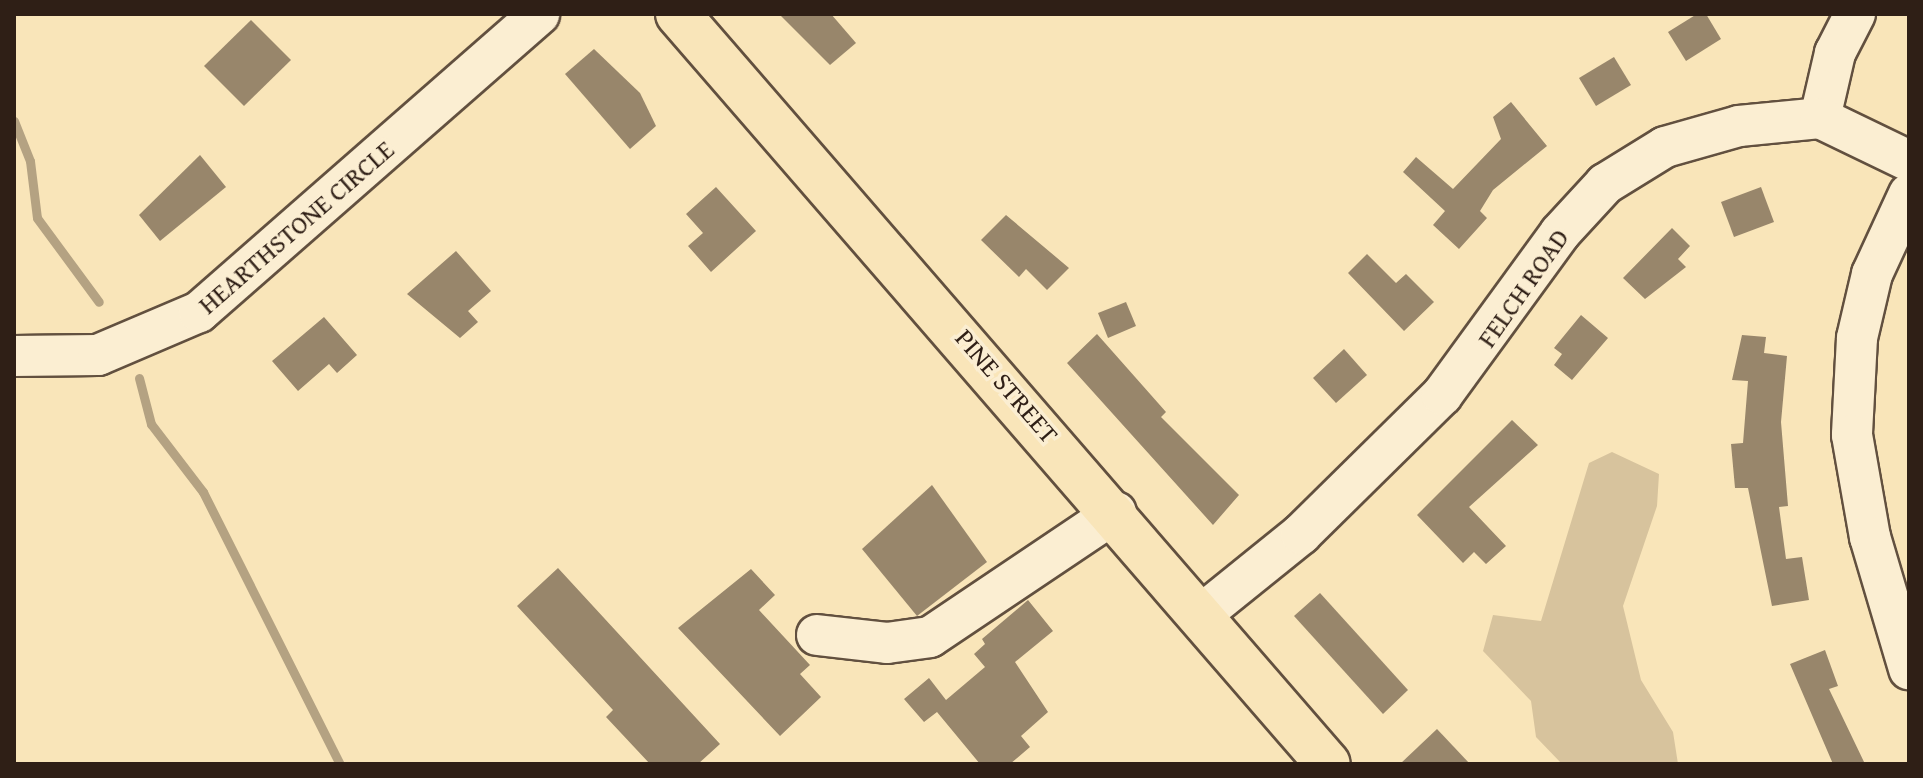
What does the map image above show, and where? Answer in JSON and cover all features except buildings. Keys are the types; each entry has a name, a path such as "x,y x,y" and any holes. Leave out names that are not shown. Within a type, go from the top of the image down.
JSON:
{"main road":[{"name":"PINE STREET","path":"678,14 1116,512 1328,764"}],"street":[{"name":"HEARTHSTONE CIRCLE","path":"14,356 98,355 199,312 539,14"},
{"path":"1855,14 1835,53 1820,118 1909,161"},
{"name":"FELCH ROAD","path":"1202,614 1301,534 1432,407 1497,328 1560,233 1605,184 1665,147 1739,126 1820,118"},
{"path":"1909,194 1872,274 1857,338 1852,435 1870,537 1909,669"},
{"path":"817,635 887,643 930,637 1116,512"}],"shaded area":[{"path":"1612,452 1659,474 1657,506 1623,606 1641,680 1673,732 1678,764 1562,764 1536,737 1531,701 1483,651 1493,615 1541,621 1589,463"}],"waterway":[{"path":"14,121 30,161 37,218 99,302"},
{"path":"139,378 151,424 203,492 340,764"}]}
